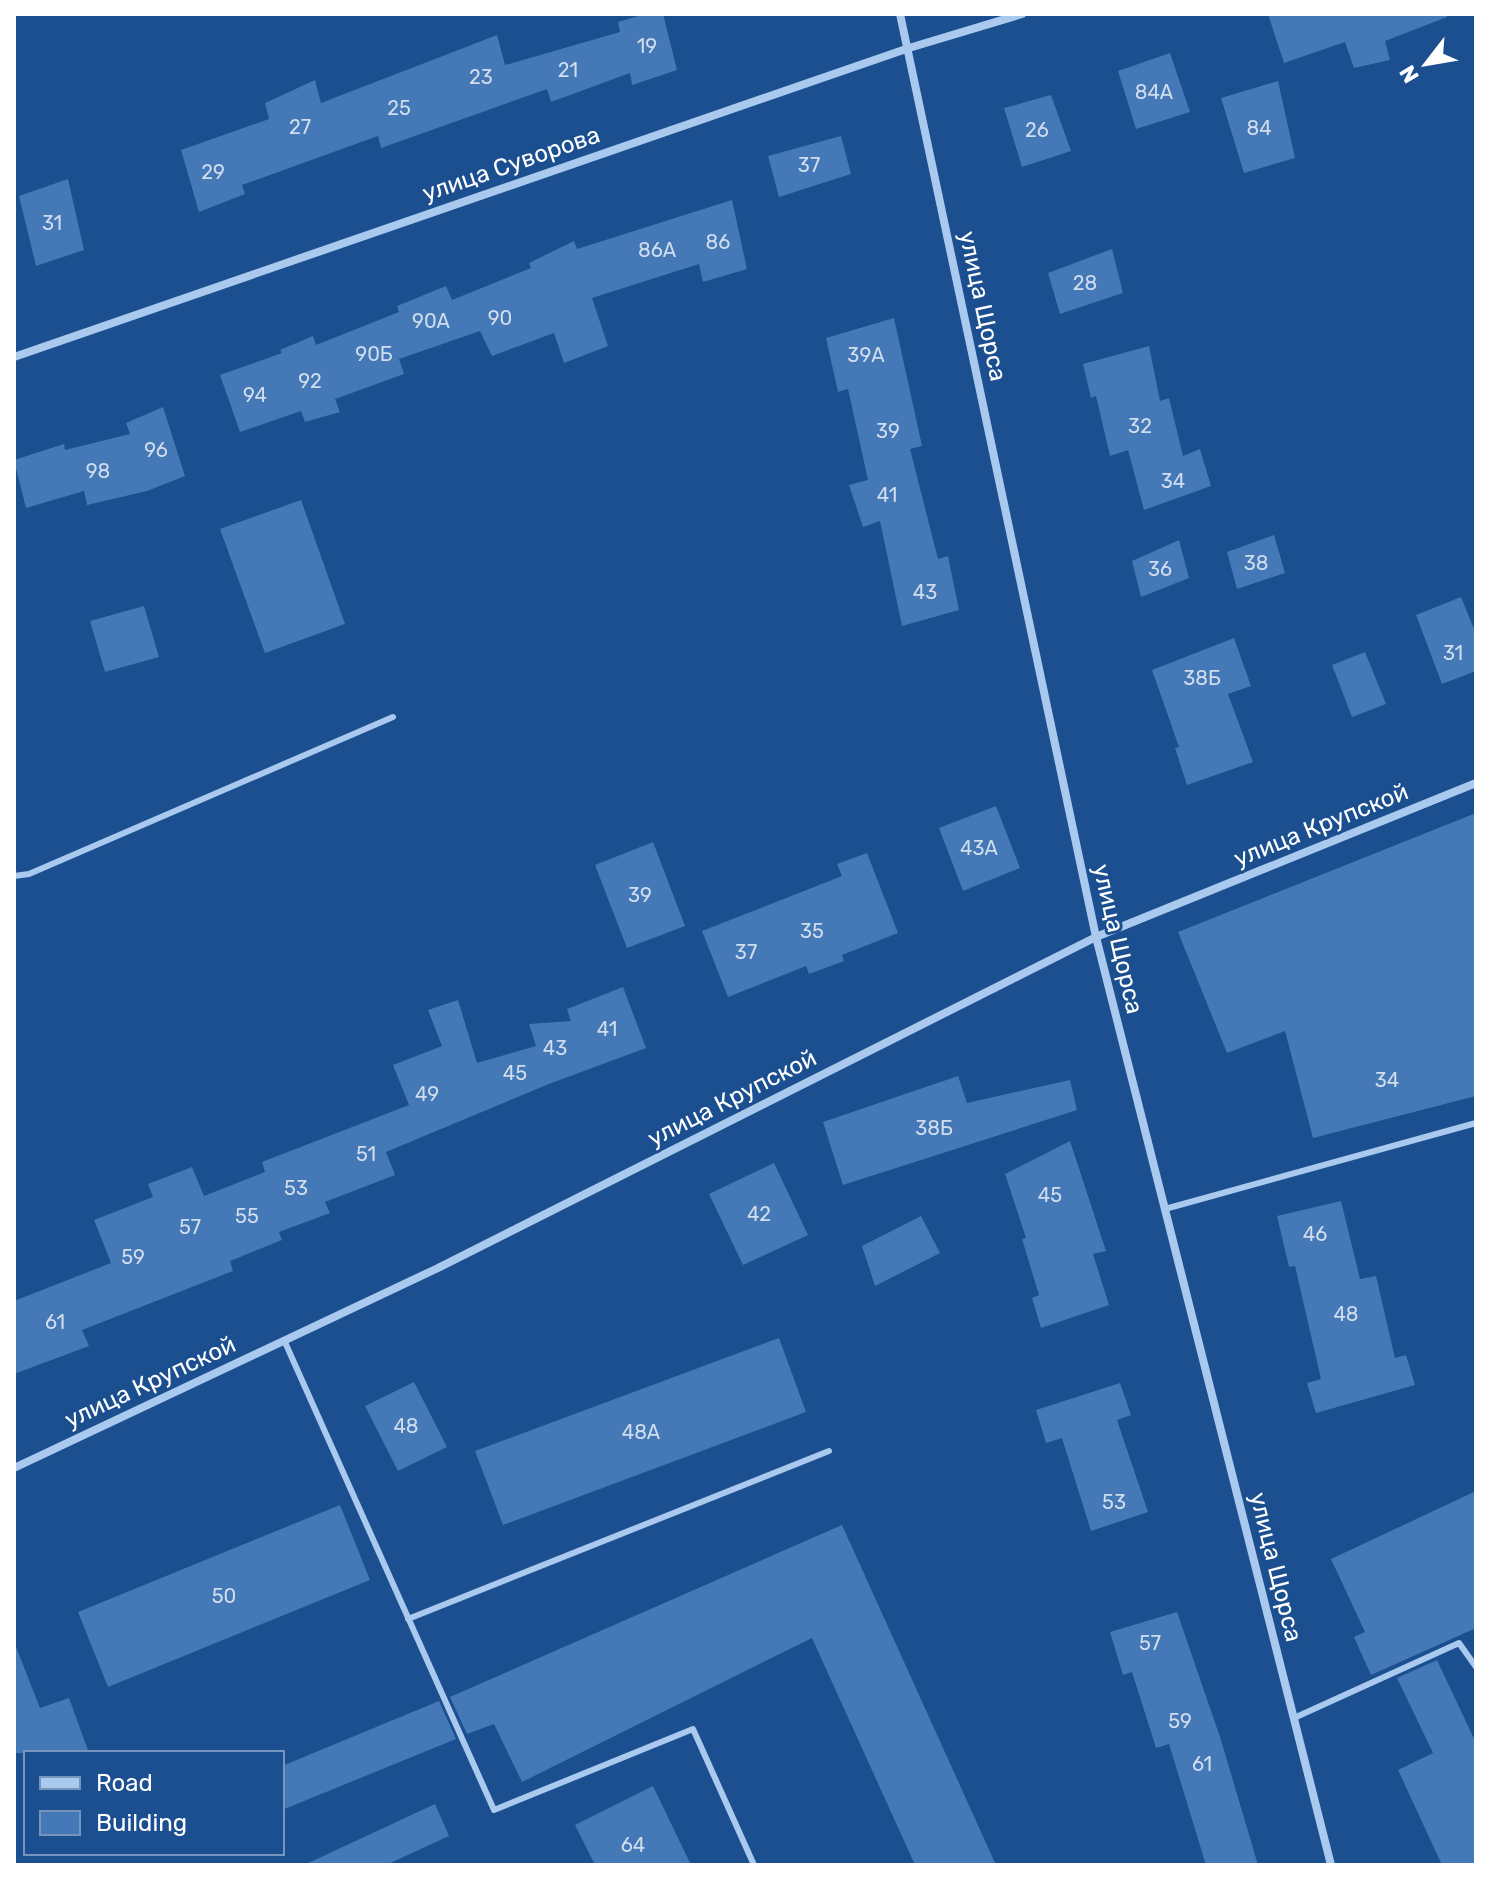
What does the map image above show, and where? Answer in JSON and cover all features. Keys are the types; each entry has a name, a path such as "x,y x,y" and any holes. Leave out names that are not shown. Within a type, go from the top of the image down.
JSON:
{"street":[{"name":"улица Щорса","path":"900,14 1096,937 1331,1865"},
{"name":"улица Суворова","path":"14,357 909,48 1022,14"},
{"name":"улица Крупской","path":"14,1468 436,1269 1096,937 1476,783"}],"lane":[{"path":"14,876 29,874 393,717"},
{"path":"1165,1209 1476,1123"},
{"path":"284,1340 494,1810 693,1729 754,1865"},
{"path":"408,1619 829,1451"},
{"path":"1294,1718 1459,1643 1476,1667"}],"building":[{"path":"645,14 663,14 677,70 632,85 630,73 551,102 547,89 381,148 378,136 242,185 245,194 199,212 181,150 269,119 265,103 315,80 321,103 497,35 505,65 620,32 618,22"},
{"path":"1268,14 1447,14 1447,17 1385,41 1390,60 1354,68 1345,42 1284,63"},
{"path":"1170,53 1190,112 1136,129 1118,71"},
{"path":"1278,81 1295,158 1244,173 1221,98"},
{"path":"1051,95 1071,151 1022,167 1004,108"},
{"path":"841,136 851,174 779,197 768,156"},
{"path":"68,179 84,250 36,266 19,196"},
{"path":"732,200 747,269 703,282 699,264 592,298 608,346 564,363 554,333 492,356 480,331 399,359 404,374 335,399 340,412 305,422 301,411 240,432 220,375 282,353 280,350 313,336 316,345 399,312 397,306 446,286 452,300 531,268 529,263 574,241 577,249"},
{"path":"1112,249 1123,293 1060,314 1048,273"},
{"path":"894,318 922,446 910,449 938,559 948,556 959,610 902,626 880,521 863,527 849,485 868,480 848,389 838,392 826,338"},
{"path":"1149,346 1160,401 1169,398 1183,456 1200,449 1211,486 1144,510 1128,450 1110,456 1096,396 1091,398 1083,364"},
{"path":"163,407 185,476 147,491 87,505 84,491 26,508 14,460 64,444 65,450 130,434 126,423"},
{"path":"301,500 345,624 265,653 220,529"},
{"path":"1274,535 1285,573 1237,589 1227,552"},
{"path":"1179,540 1189,578 1141,597 1132,561"},
{"path":"1461,597 1476,634 1476,671 1442,684 1416,615"},
{"path":"144,606 159,657 105,672 90,621"},
{"path":"1234,638 1251,686 1228,694 1253,762 1187,785 1175,748 1179,747 1152,670"},
{"path":"1365,652 1386,704 1352,717 1332,665"},
{"path":"996,806 1020,868 963,891 939,828"},
{"path":"1476,813 1476,1096 1313,1138 1285,1031 1227,1053 1178,932"},
{"path":"653,842 685,926 627,948 595,865"},
{"path":"867,853 898,933 842,955 844,961 809,974 806,966 728,997 702,931 842,876 837,864"},
{"path":"623,987 646,1048 549,1084 386,1152 395,1175 325,1202 330,1213 279,1232 282,1240 230,1261 233,1271 82,1330 89,1346 14,1374 14,1301 111,1263 94,1220 153,1197 148,1184 192,1167 204,1196 265,1172 262,1162 409,1105 393,1065 442,1046 428,1010 458,1000 477,1063 536,1046 529,1024 571,1021 567,1009"},
{"path":"958,1076 967,1103 1070,1080 1077,1110 843,1185 823,1122"},
{"path":"1070,1141 1106,1251 1093,1254 1109,1305 1041,1328 1032,1298 1039,1295 1022,1239 1026,1238 1005,1174"},
{"path":"774,1163 808,1235 743,1265 709,1194"},
{"path":"1341,1201 1360,1279 1376,1276 1395,1358 1406,1355 1415,1385 1316,1413 1307,1383 1321,1379 1295,1266 1289,1267 1277,1216"},
{"path":"921,1216 940,1253 875,1286 862,1246"},
{"path":"779,1338 806,1412 503,1525 475,1451"},
{"path":"414,1382 447,1447 398,1471 365,1406"},
{"path":"1120,1383 1131,1415 1117,1420 1148,1512 1091,1531 1062,1438 1046,1443 1036,1410"},
{"path":"1476,1491 1476,1628 1371,1675 1354,1637 1365,1632 1331,1559"},
{"path":"340,1505 370,1580 108,1687 78,1612"},
{"path":"842,1525 996,1865 915,1865 812,1638 522,1782 494,1724 467,1734 450,1697"},
{"path":"1177,1612 1221,1740 1258,1865 1206,1865 1169,1744 1156,1748 1132,1672 1123,1675 1110,1632"},
{"path":"16,1647 40,1708 69,1698 88,1751 14,1753"},
{"path":"1437,1660 1476,1743 1476,1865 1442,1865 1398,1770 1433,1753 1397,1678"},
{"path":"439,1701 456,1739 284,1809 284,1765"},
{"path":"653,1786 691,1865 595,1865 575,1825"},
{"path":"435,1804 449,1836 386,1865 304,1865"}]}
